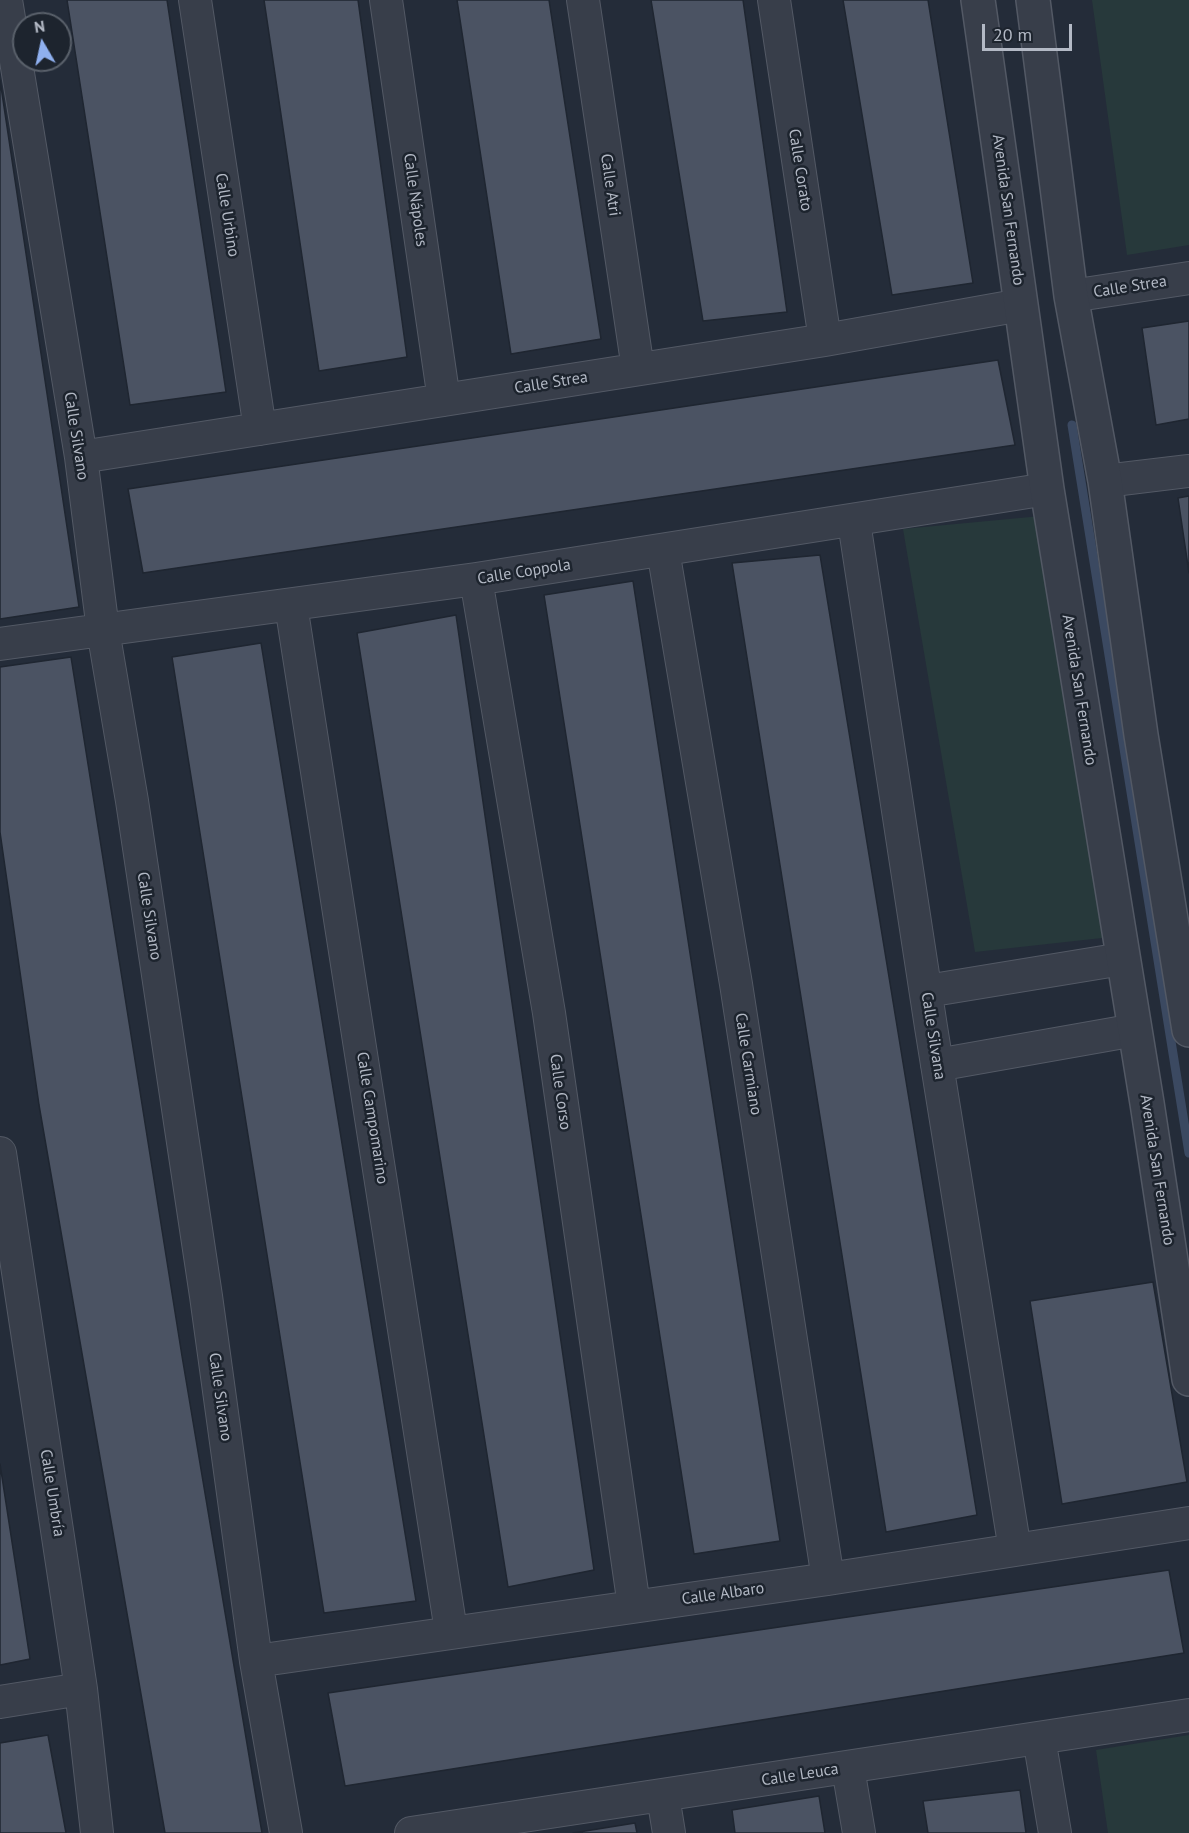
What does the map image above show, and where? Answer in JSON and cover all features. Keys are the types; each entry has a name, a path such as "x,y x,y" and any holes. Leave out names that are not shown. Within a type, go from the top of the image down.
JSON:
{"street":[{"name":"Calle Silvano","path":"6,0 81,457 103,630 132,801 206,1296 256,1660 286,1833"},
{"name":"Calle Urbino","path":"195,0 260,429"},
{"name":"Calle Nápoles","path":"386,0 444,400"},
{"name":"Calle Atri","path":"583,0 638,369"},
{"name":"Calle Corato","path":"774,0 825,340"},
{"name":"Avenida San Fernando","path":"978,0 1047,489 1189,1379"},
{"path":"1033,0 1071,296 1105,481 1183,952 1188,1021"},
{"path":"1003,169 1053,161"},
{"name":"Calle Strea","path":"1071,296 1189,278"},
{"name":"Calle Strea","path":"81,457 825,340 1021,305"},
{"path":"1105,481 1189,471"},
{"name":"Calle Coppola","path":"0,644 476,579 854,522 1047,489"},
{"name":"Calle Silvana","path":"854,522 1015,1550"},
{"name":"Calle Carmiano","path":"663,550 736,984 828,1579"},
{"name":"Calle Corso","path":"476,579 549,1013 634,1606"},
{"name":"Calle Campomarino","path":"291,605 451,1631"},
{"path":"927,991 1122,959"},
{"path":"938,1065 1135,1030"},
{"name":"Calle Umbría","path":"0,1153 81,1689 96,1833"},
{"name":"Calle Albaro","path":"256,1660 828,1579 1189,1523"},
{"path":"0,1702 81,1689"},
{"name":"Calle Leuca","path":"411,1833 472,1829 663,1796 1189,1715"},
{"path":"1039,1738 1055,1833"},
{"path":"848,1768 859,1833"},
{"path":"663,1796 669,1833"}],"shaded area":[{"path":"1092,0 1189,0 1189,245 1127,255"},
{"path":"1041,516 1111,937 975,952 903,529"},
{"path":"1189,1735 1189,1833 1108,1833 1096,1750"}],"building":[{"path":"67,0 167,0 226,392 130,405 72,32 72,12 69,12"},
{"path":"264,0 358,0 407,357 319,371"},
{"path":"457,0 549,0 601,339 511,354"},
{"path":"651,0 743,0 787,312 703,321"},
{"path":"843,0 928,0 973,283 892,295"},
{"path":"0,80 79,607 0,619"},
{"path":"1189,321 1189,419 1156,425 1142,328"},
{"path":"998,360 1015,445 143,573 128,489"},
{"path":"1189,496 1189,573 1178,498"},
{"path":"820,555 977,1515 886,1532 732,563"},
{"path":"633,581 780,1541 694,1554 544,595"},
{"path":"456,615 594,1570 508,1587 357,633"},
{"path":"261,643 416,1601 324,1613 172,657"},
{"path":"71,657 182,1356 262,1833 165,1833 39,1105 0,832 0,667"},
{"path":"1153,1282 1187,1482 1062,1504 1030,1301"},
{"path":"0,1464 30,1659 0,1665"},
{"path":"1169,1570 1184,1653 345,1786 328,1693"},
{"path":"48,1735 66,1833 0,1833 0,1743"},
{"path":"1020,1790 1026,1833 928,1833 923,1801"},
{"path":"819,1796 825,1833 735,1833 732,1810"},
{"path":"635,1823 637,1833 573,1833"}],"waterway":[{"path":"1072,425 1189,1153"}]}
